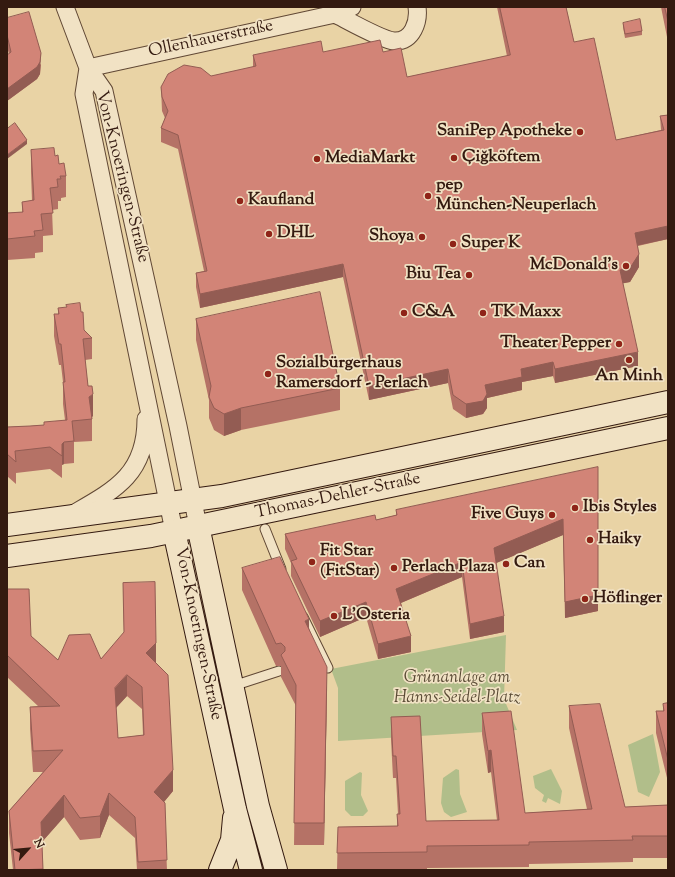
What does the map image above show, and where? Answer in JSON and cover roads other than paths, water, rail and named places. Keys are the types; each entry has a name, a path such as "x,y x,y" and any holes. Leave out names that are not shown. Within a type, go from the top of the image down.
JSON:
{"main road":[{"name":"Thomas-Dehler-Straße","path":"7,525 222,496 667,402"},
{"name":"Thomas-Dehler-Straße","path":"7,556 108,544 668,428"},
{"name":"Von-Knoeringen-Straße","path":"198,526 258,806 276,870"},
{"name":"Von-Knoeringen-Straße","path":"174,531 235,808 251,870"},
{"path":"220,870 232,840 235,808"}],"street":[{"path":"65,7 79,40 88,68"},
{"name":"Ollenhauerstraße","path":"88,68 335,14 352,7"},
{"path":"335,14 365,30 394,41 406,38 412,32 417,24 417,7"},
{"name":"Von-Knoeringen-Straße","path":"88,68 84,94 174,531"},
{"name":"Von-Knoeringen-Straße","path":"88,68 104,91 178,426 198,526"},
{"name":"Von-Knoeringen-Straße","path":"66,518 103,497 125,480 132,471 146,431 146,397"}],"lane":[{"path":"265,529 284,576"},
{"path":"300,610 328,668"},
{"path":"233,686 279,672"}],"place":[{"name":"SaniPep Apotheke","path":"580,132"},
{"name":"Çiğköftem","path":"454,158"},
{"name":"MediaMarkt","path":"317,159"},
{"name":"pep München-Neuperlach","path":"428,196"},
{"name":"Kaufland","path":"240,201"},
{"name":"DHL","path":"269,234"},
{"name":"Shoya","path":"422,237"},
{"name":"Super K","path":"453,244"},
{"name":"McDonald's","path":"626,266"},
{"name":"Biu Tea","path":"469,275"},
{"name":"C&A","path":"404,313"},
{"name":"TK Maxx","path":"483,313"},
{"name":"Theater Pepper","path":"619,344"},
{"name":"An Minh","path":"629,360"},
{"name":"Sozialbürgerhaus Ramersdorf - Perlach","path":"268,374"},
{"name":"Ibis Styles","path":"575,508"},
{"name":"Five Guys","path":"552,515"},
{"name":"Haiky","path":"590,540"},
{"name":"Fit Star (FitStar)","path":"312,562"},
{"name":"Can","path":"506,564"},
{"name":"Perlach Plaza","path":"394,568"},
{"name":"Höflinger","path":"585,599"},
{"name":"L'Osteria","path":"334,616"}],"park label":[{"name":"Grünanlage am Hanns-Seidel-Platz","path":"457,689"}]}
